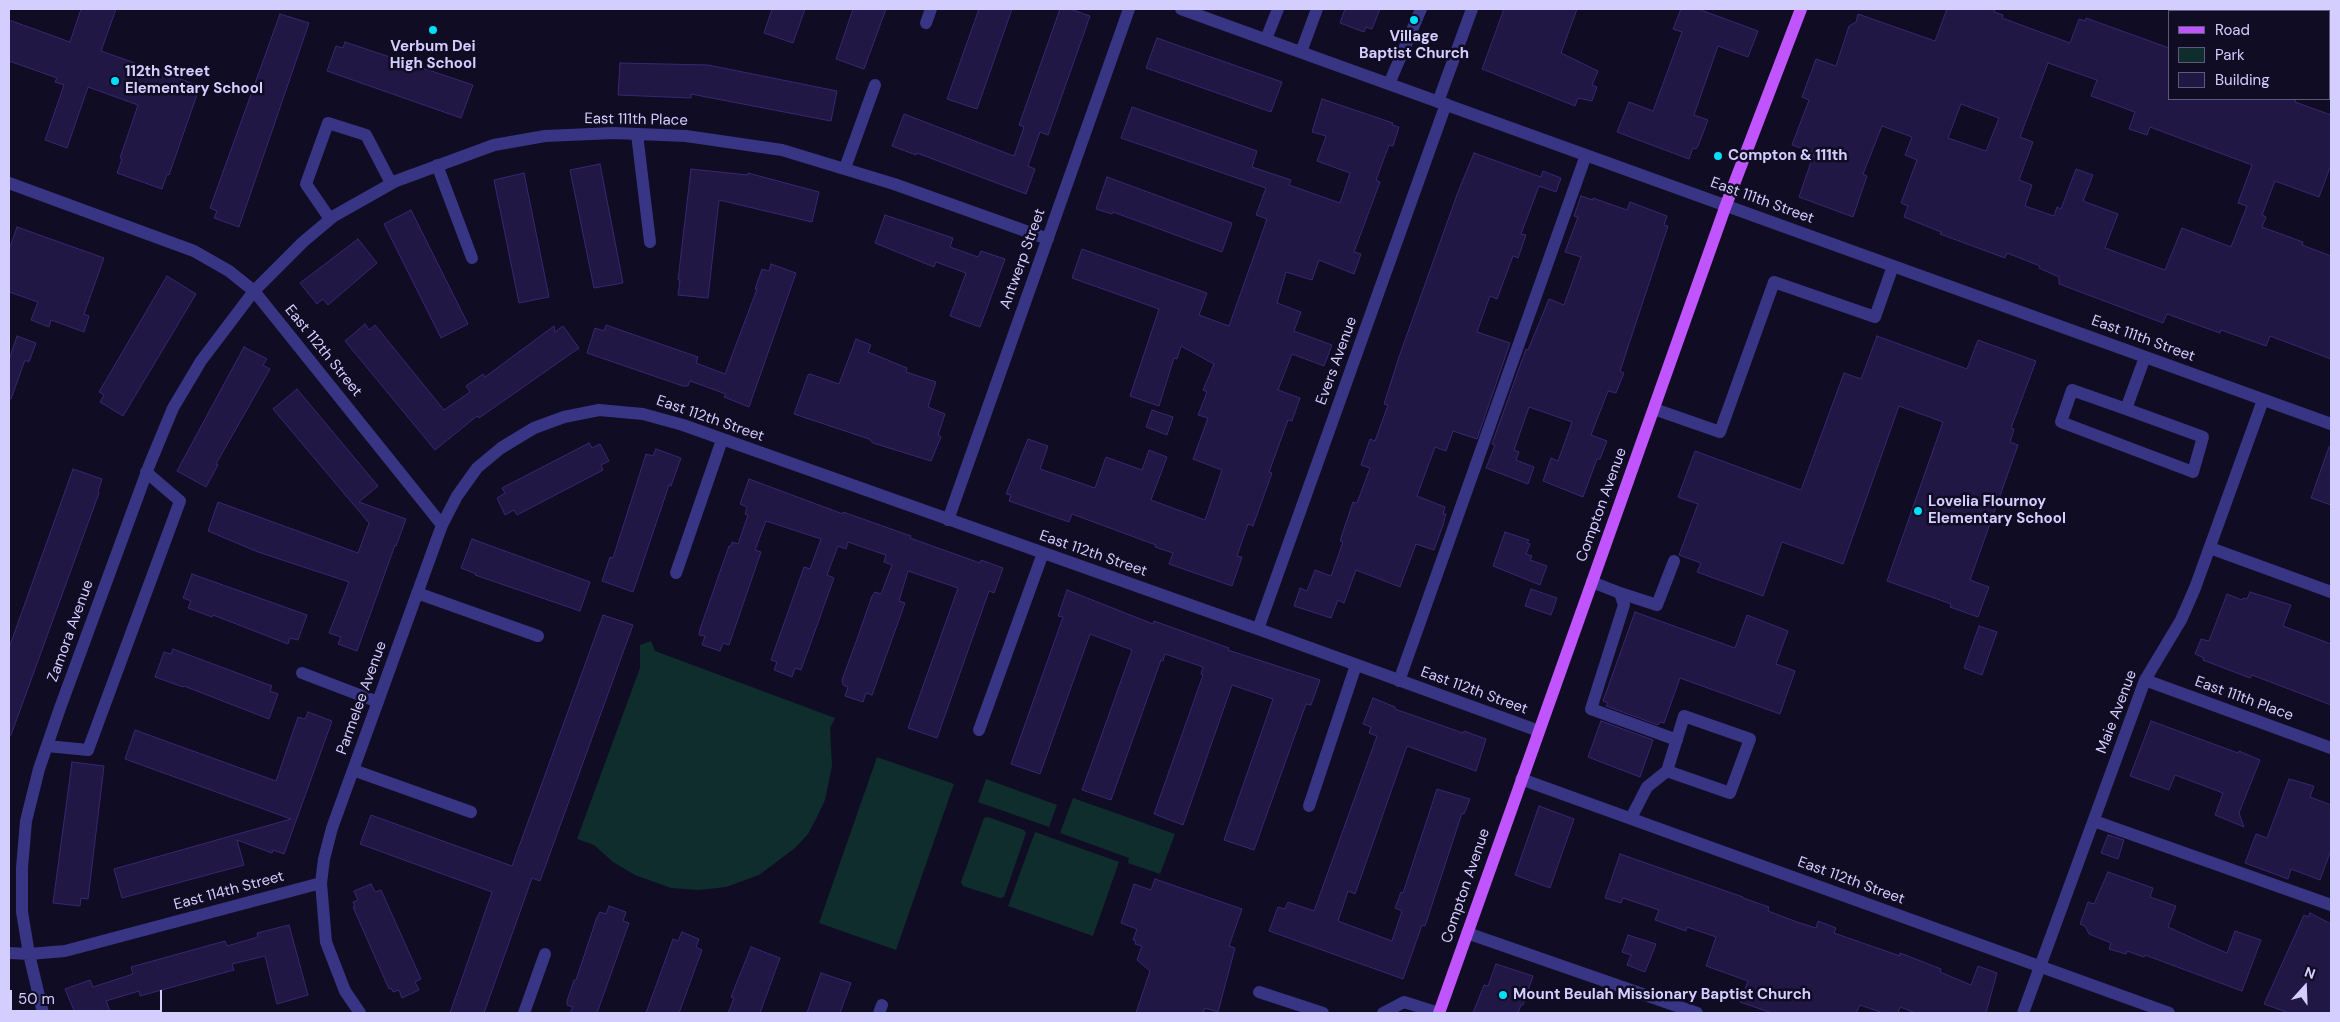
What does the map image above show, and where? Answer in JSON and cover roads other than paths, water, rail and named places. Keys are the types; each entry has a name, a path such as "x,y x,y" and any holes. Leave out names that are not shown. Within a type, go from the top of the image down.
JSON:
{"main road":[{"name":"Compton Avenue","path":"1439,1013 1726,205 1801,9"}],"street":[{"path":"926,23 931,9"},
{"name":"Antwerp Street","path":"948,520 1129,9"},
{"name":"East 111th Street","path":"1181,9 2331,424"},
{"path":"1266,39 1278,9"},
{"path":"1301,52 1316,9"},
{"path":"1389,84 1421,9"},
{"name":"Evers Avenue","path":"1258,629 1442,103 1472,9"},
{"path":"845,168 875,85"},
{"path":"330,219 306,184 328,123 366,135 391,183"},
{"path":"637,134 650,242"},
{"name":"East 111th Place","path":"254,290 303,242 330,219 391,183 494,146 545,136 637,134 686,136 782,150 845,168 1048,239"},
{"path":"1399,681 1586,155"},
{"path":"437,165 472,258"},
{"name":"East 112th Street","path":"9,183 194,251 229,271 254,290 442,525 457,496 477,468 501,448 534,428 564,417 600,410 643,414 722,440 1258,629 1539,731"},
{"path":"1654,409 1720,432 1774,282 1876,317 1893,266"},
{"name":"Zamora Avenue","path":"43,1013 29,954 22,912 26,822 47,746 146,472 173,408 201,362 254,290"},
{"path":"2126,409 2145,357"},
{"path":"2072,390 2126,409 2204,438 2192,472 2061,422 2072,390"},
{"name":"Maie Avenue","path":"2023,1013 2145,680 2182,620 2264,400"},
{"path":"676,573 722,440"},
{"path":"47,746 88,750 180,500 146,472"},
{"name":"Parmelee Avenue","path":"321,883 324,859 332,828 442,525"},
{"path":"2210,548 2331,592"},
{"path":"979,730 1043,553"},
{"path":"1592,582 1657,605 1674,561"},
{"path":"417,593 538,636"},
{"path":"1620,593 1624,606 1591,709 1677,740"},
{"path":"1309,806 1356,665"},
{"path":"302,673 378,702"},
{"name":"East 111th Place","path":"2145,680 2331,748"},
{"path":"1630,818 1648,787 1667,771 1684,716 1750,739 1730,793 1667,771"},
{"path":"353,770 471,812"},
{"name":"East 112th Street","path":"1521,778 2170,1013"},
{"path":"2094,821 2331,906"},
{"path":"321,883 326,942 345,991 360,1013"},
{"name":"East 114th Street","path":"9,953 29,954 65,951 321,883"},
{"path":"1467,933 1697,1013"},
{"path":"524,1013 545,954"},
{"path":"1259,992 1323,1013"},
{"path":"1383,1013 1404,1002 1439,1013"}],"place":[{"name":"Village Baptist Church","path":"1414,20"},
{"name":"Verbum Dei High School","path":"433,30"},
{"name":"112th Street Elementary School","path":"115,81"},
{"name":"Compton & 111th","path":"1718,156"},
{"name":"Lovelia Flournoy Elementary School","path":"1918,511"},
{"name":"Mount Beulah Missionary Baptist Church","path":"1503,995"}]}
